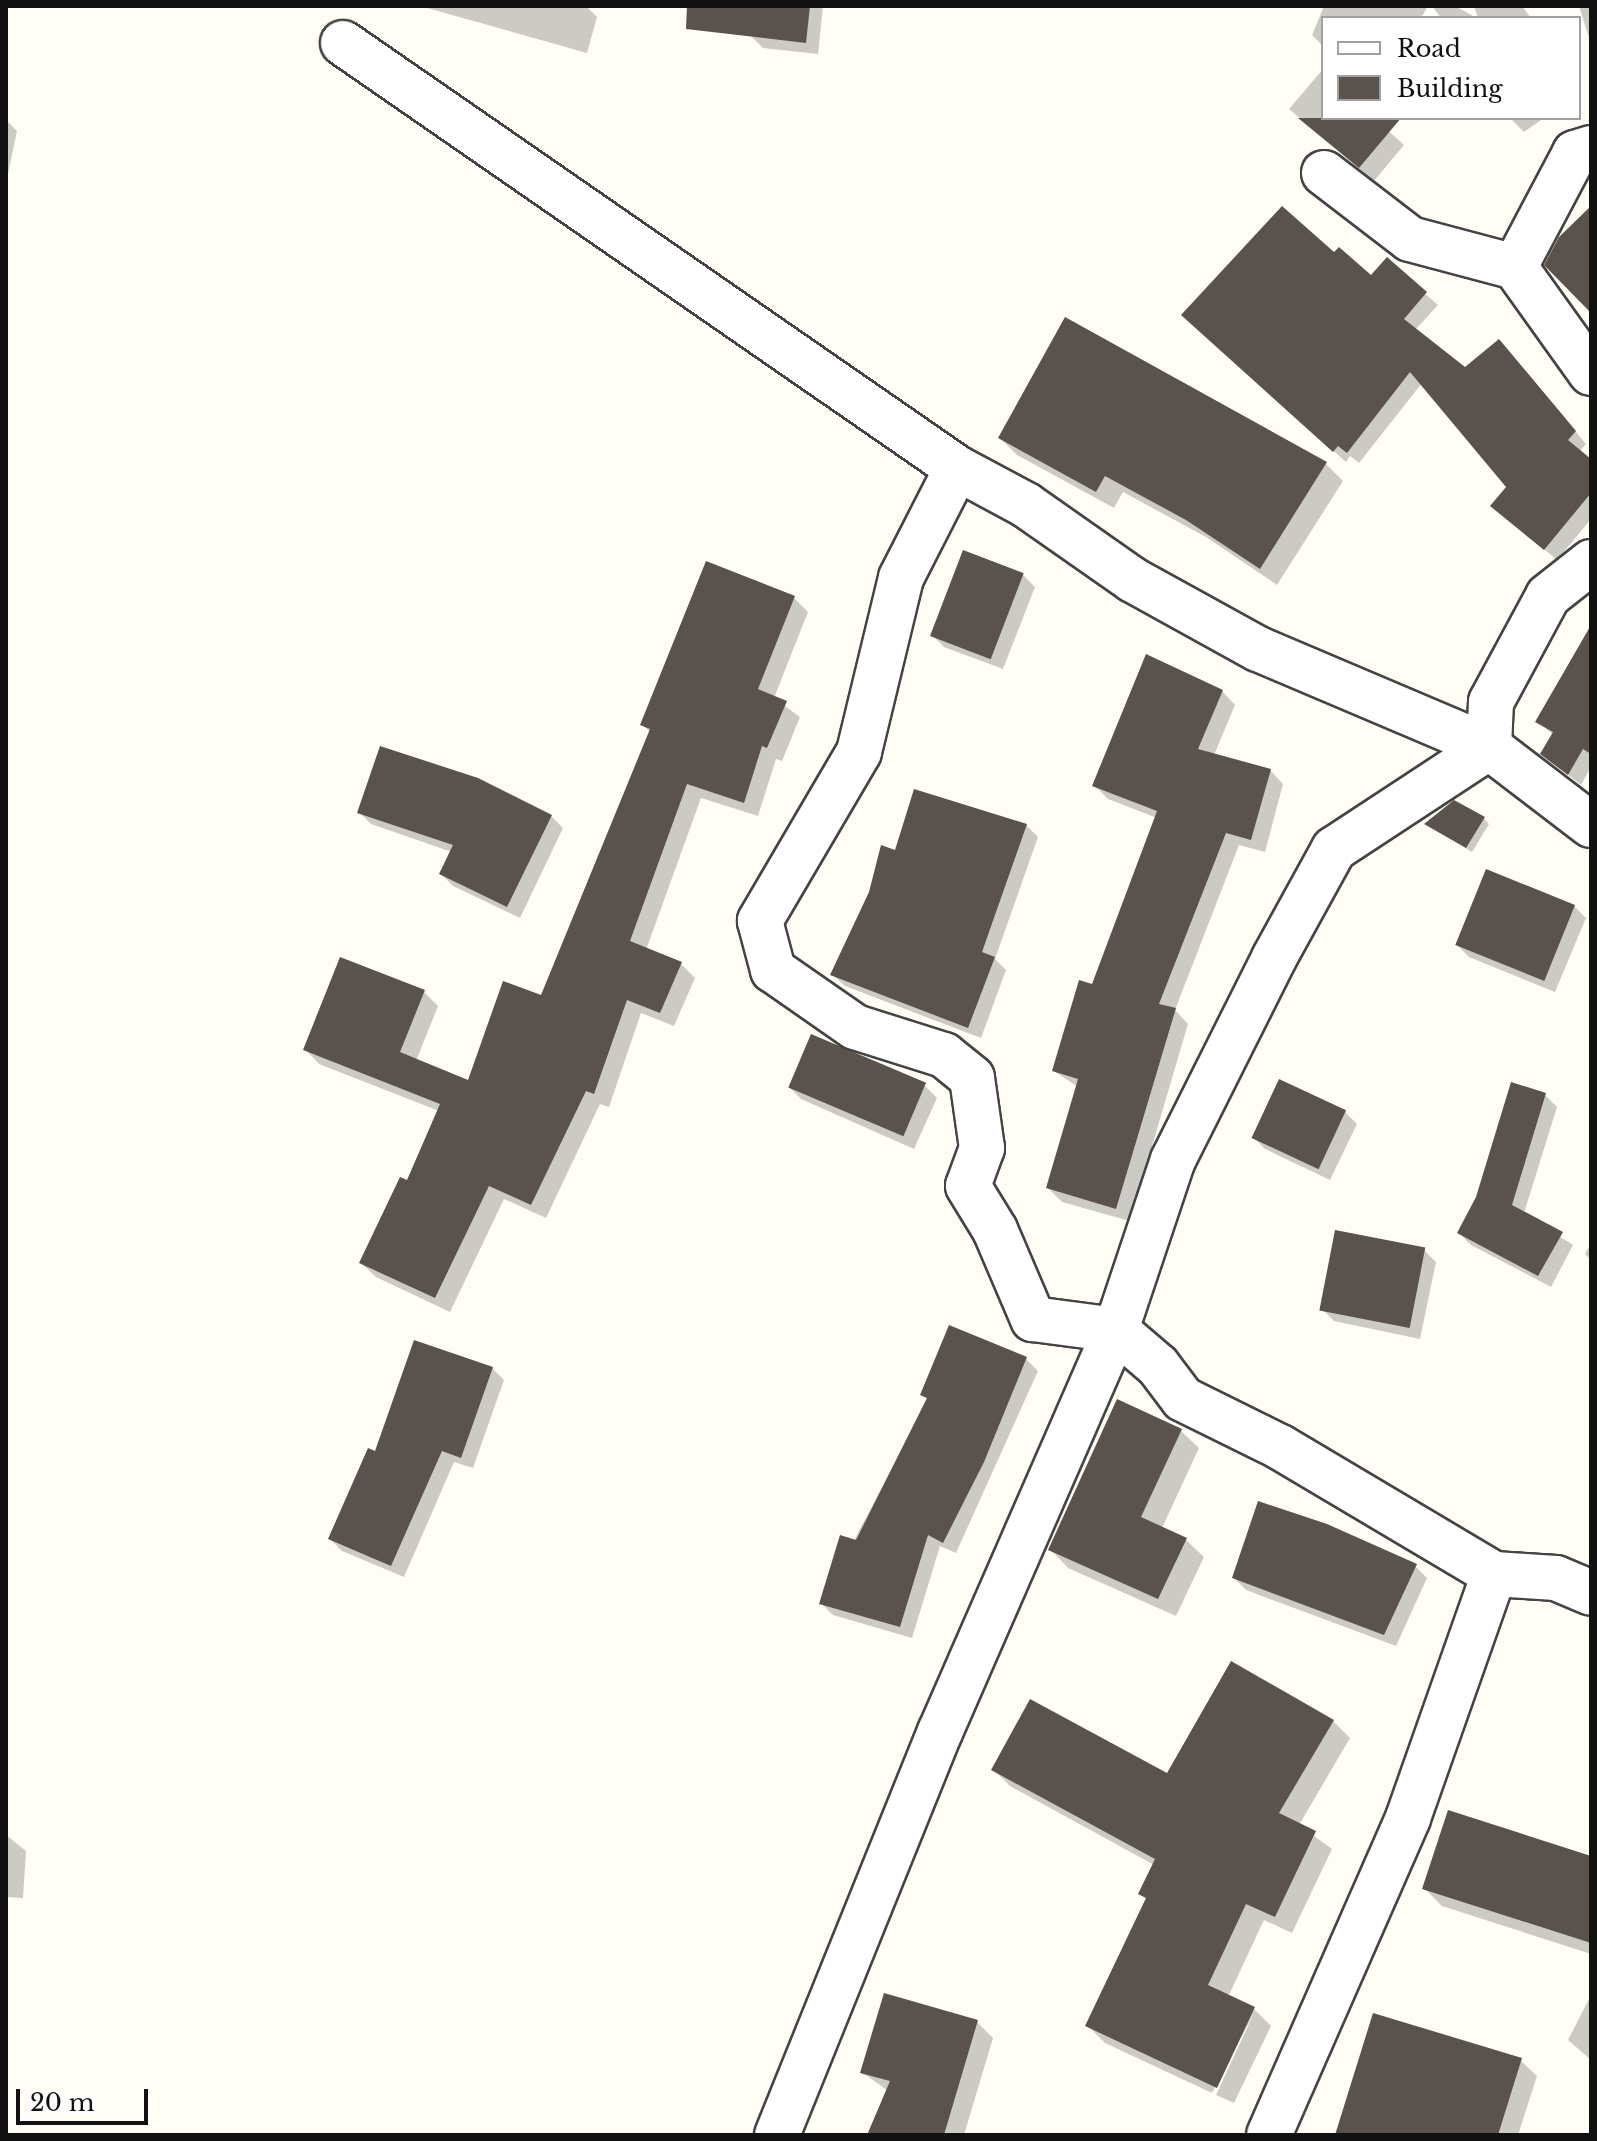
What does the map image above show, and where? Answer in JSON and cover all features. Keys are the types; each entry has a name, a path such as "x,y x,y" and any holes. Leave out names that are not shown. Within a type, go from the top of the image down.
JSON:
{"street":[{"path":"343,43 957,468 1026,505 1133,580 1258,649 1489,747 1591,825"},
{"path":"1515,267 1575,153 1591,148"},
{"path":"1324,173 1410,239 1515,267 1591,373"},
{"path":"957,468 901,578 859,752 760,921 773,970 855,1027 944,1055 972,1078 982,1148 968,1186 995,1230 1033,1319 1116,1330 1158,1366 1183,1399 1280,1447 1494,1574 1556,1578 1591,1593"},
{"path":"1489,747 1491,702 1548,596 1591,562"},
{"path":"777,2135 940,1732 1116,1330 1173,1160 1334,849 1489,747"},
{"path":"1269,2135 1408,1818 1494,1574"}],"building":[{"path":"687,6 810,6 806,43 686,29"},
{"path":"1298,118 1399,120 1359,168"},
{"path":"1282,206 1334,252 1339,247 1371,275 1387,257 1427,292 1404,319 1465,367 1499,339 1576,431 1568,440 1591,459 1591,493 1544,550 1490,506 1506,487 1410,372 1347,453 1338,446 1333,452 1181,315"},
{"path":"1591,206 1591,313 1544,265 1559,237"},
{"path":"1065,317 1327,462 1260,569 1186,520 1105,476 1096,492 998,438"},
{"path":"963,550 1024,573 991,659 930,636"},
{"path":"706,561 795,596 758,689 787,701 767,748 762,746 744,803 687,784 630,941 682,962 660,1013 627,1000 594,1094 586,1091 531,1205 489,1186 435,1298 359,1263 400,1177 407,1180 440,1104 303,1050 340,957 425,990 400,1052 468,1080 503,981 541,995 650,729 640,725"},
{"path":"1591,625 1591,754 1583,749 1568,775 1540,754 1553,732 1535,722"},
{"path":"1146,654 1223,690 1198,749 1271,769 1251,840 1226,833 1159,1004 1176,1008 1116,1209 1046,1188 1078,1079 1052,1071 1079,980 1092,984 1157,811 1092,786"},
{"path":"380,746 478,778 552,815 507,907 439,874 453,845 357,813"},
{"path":"914,789 1027,824 982,952 995,957 968,1028 830,975 869,892 881,845 895,850"},
{"path":"1454,800 1485,817 1466,848 1424,824"},
{"path":"1486,869 1575,905 1544,981 1455,945"},
{"path":"811,1034 926,1083 903,1136 788,1087"},
{"path":"1279,1079 1346,1110 1319,1169 1252,1138"},
{"path":"1511,1082 1546,1093 1512,1205 1563,1232 1538,1276 1457,1233 1476,1197"},
{"path":"1335,1230 1425,1248 1410,1328 1319,1310"},
{"path":"949,1325 1027,1357 984,1462 943,1543 928,1535 900,1627 819,1604 840,1535 856,1540 927,1398 920,1395"},
{"path":"414,1340 493,1367 461,1458 442,1451 391,1566 328,1539 368,1448 375,1451"},
{"path":"1117,1399 1182,1429 1141,1517 1187,1538 1158,1599 1048,1550"},
{"path":"1258,1501 1327,1524 1417,1564 1384,1635 1232,1578"},
{"path":"1231,1661 1334,1720 1279,1813 1316,1831 1275,1917 1246,1904 1208,1985 1255,2007 1217,2088 1085,2026 1146,1898 1138,1894 1155,1859 991,1770 1030,1699 1167,1773"},
{"path":"1448,1810 1591,1856 1591,1943 1422,1889"},
{"path":"884,1993 978,2020 944,2135 867,2135 890,2081 860,2073"},
{"path":"1373,2013 1522,2058 1498,2135 1335,2135"}]}
